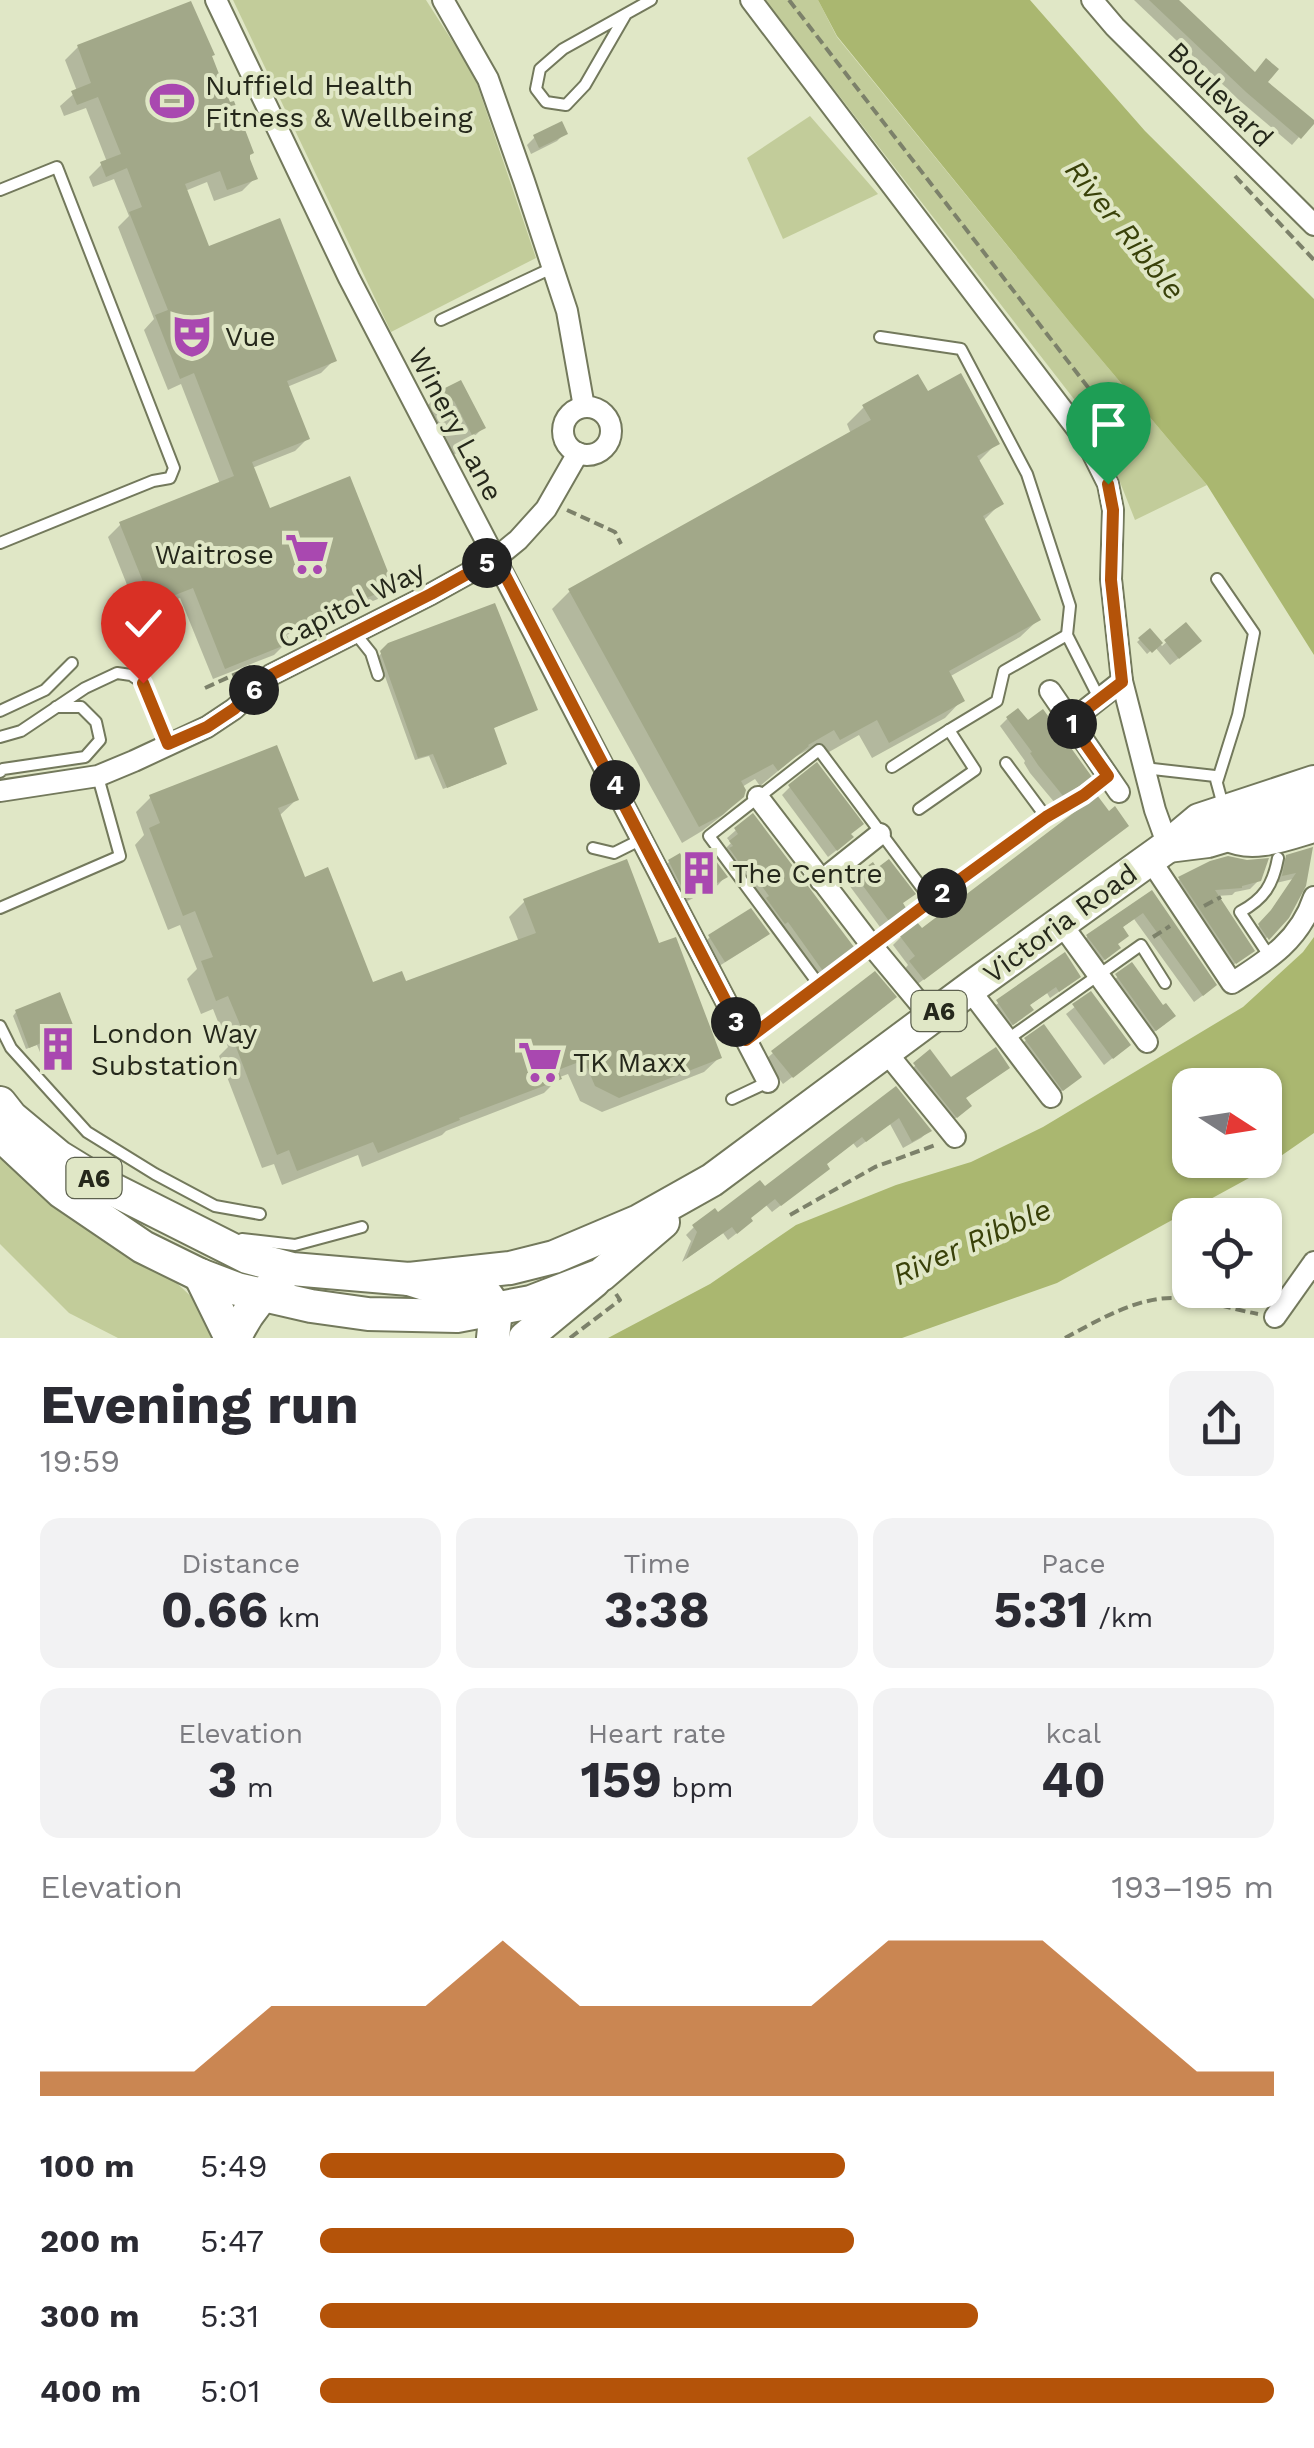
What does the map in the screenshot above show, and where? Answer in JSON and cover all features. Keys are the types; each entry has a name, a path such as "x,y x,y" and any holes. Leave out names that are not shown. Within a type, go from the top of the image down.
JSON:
{"main road":[{"name":"A6","path":"1158,852 1199,820 1220,810 1314,782"},
{"name":"A6","path":"1220,810 1314,809"},
{"name":"Victoria Road","path":"712,1180 1158,852"},
{"name":"A6","path":"0,1102 11,1117 59,1157 108,1187 247,1257 292,1268 409,1279 510,1268 554,1257 639,1221 712,1180"},
{"name":"A6","path":"0,1134 62,1192 142,1248 200,1275 311,1306 368,1314 457,1316 494,1324 540,1299 601,1275 712,1180"},
{"path":"234,1338 262,1294 292,1268"},
{"path":"200,1275 234,1338"},
{"path":"525,1338 601,1275"},
{"path":"409,1279 453,1293 487,1296 494,1324"}],"street":[{"name":"Winery Lane","path":"216,0 349,278 768,1082"},
{"name":"Capitol Way","path":"0,791 98,776 207,727 234,709 271,675 496,558 546,509 578,452 596,452 606,444 610,435 608,421 591,407 584,407 566,311 488,79 443,0"},
{"path":"751,0 1087,442 1108,484 1113,510 1111,580 1122,682 1155,810 1158,852 1232,983 1270,958 1297,932 1314,897"},
{"name":"Boulevard","path":"1092,0 1314,226"},
{"path":"578,452 567,444 563,426 573,411 584,407"},
{"path":"1070,722 1122,682"},
{"path":"1050,691 1113,784"},
{"path":"758,797 931,1018"},
{"path":"1220,810 1238,847 1279,842 1314,832"},
{"path":"821,881 880,834"},
{"path":"1060,922 1148,1042"},
{"path":"969,989 1050,1098"},
{"path":"886,1052 955,1137"},
{"path":"1274,1317 1314,1262"}],"lane":[{"path":"626,14 585,85 566,105 546,102 536,89 540,69 562,49 650,0"},
{"path":"0,190 57,168 174,468 170,478 152,481 0,543"},
{"path":"440,320 552,268"},
{"path":"880,337 960,349 1028,474 1070,606 1067,635 1100,699"},
{"path":"1217,579 1254,632 1220,810"},
{"path":"355,633 371,653 378,674"},
{"path":"892,767 998,701 1004,671 1067,635"},
{"path":"0,711 45,690 72,663"},
{"path":"0,736 21,731 85,688 117,672 132,675 143,683 168,744"},
{"path":"0,772 85,757 100,740 96,722 81,707 56,707"},
{"path":"919,809 975,770 949,730"},
{"path":"820,986 708,836 819,750 932,900"},
{"path":"1006,762 1046,817"},
{"path":"1144,768 1215,776 1220,810"},
{"path":"0,908 120,856 98,776"},
{"path":"746,1040 1046,817 1113,784"},
{"path":"594,848 614,853 642,839"},
{"path":"1270,958 1240,912 1270,889 1278,858"},
{"path":"1007,1040 1140,945 1165,983"},
{"path":"0,1026 11,1048 87,1132 215,1206 260,1214"},
{"path":"732,1098 768,1082"},
{"path":"202,1236 295,1245 362,1227"}],"path":[{"path":"788,0 1121,430 1124,466"},
{"path":"549,502 615,532 621,544"},
{"path":"790,1215 876,1167 955,1137"},
{"path":"1065,1338 1116,1311 1155,1300 1178,1298 1274,1317"}],"shaded area":[{"path":"233,0 426,0 474,75 536,258 391,332"},
{"path":"765,0 818,0 837,37 1207,485 1135,520 1101,434"},
{"path":"810,116 878,194 783,239 747,158"},
{"path":"0,1156 108,1244 164,1271 199,1304 211,1338 118,1338 69,1313 0,1244"}],"water":[{"name":"River Ribble","path":"818,0 1030,0 1145,131 1314,299 1314,655 1207,485 837,36"},
{"name":"River Ribble","path":"1314,937 1314,1133 1282,1155 1282,1068 1172,1068 1172,1178 1249,1178 1212,1198 1172,1198 1172,1220 1057,1283 902,1338 608,1338 710,1284 796,1225 896,1185 971,1162 1043,1127 1243,1007"}],"building":[{"path":"1149,0 1179,0 1255,72 1266,58 1279,69 1268,82 1314,124 1301,139"},
{"path":"191,1 254,153 250,159 258,179 227,190 220,171 185,184 209,246 280,218 337,361 287,381 310,439 252,462 270,508 350,476 394,587 285,630 290,643 225,669 193,588 152,604 119,522 234,476 194,373 180,379 155,315 168,310 129,212 142,207 127,168 106,177 100,162 121,154 98,97 77,105 71,91 91,83 77,45"},
{"path":"562,121 568,134 539,148 533,135"},
{"path":"961,373 1000,444 977,456 1004,504 983,516 1041,620 949,671 965,701 889,743 877,720 840,740 834,730 808,745 778,771 773,764 741,781 746,790 744,797 699,827 568,589 871,420 862,405 918,374 928,391"},
{"path":"461,380 486,428 472,435 454,401 444,406 437,392"},
{"path":"495,603 538,710 494,728 507,764 447,788 433,754 418,758 380,651 388,643"},
{"path":"1186,622 1202,641 1179,659 1164,640"},
{"path":"1150,628 1163,643 1152,653 1138,638"},
{"path":"1018,708 1028,720 1043,709 1092,777 1064,797 1006,717"},
{"path":"277,745 299,800 278,808 305,877 328,867 373,982 402,971 406,981 536,933 523,899 627,859 659,943 676,937 722,1058 619,1098 595,1086 584,1060 558,1070 562,1079 378,1153 373,1142 297,1171 289,1150 277,1155 233,1039 244,1034 228,996 216,1001 201,961 213,957 195,911 183,916 149,828 160,823 149,795"},
{"path":"817,762 864,824 837,851 788,785"},
{"path":"1097,795 1109,811 1115,806 1129,826 924,980 909,961 915,956 899,935 917,922 922,928"},
{"path":"753,813 854,947 823,971 766,898 769,896 748,867 744,869 729,848 733,846 729,841 738,834 734,828"},
{"path":"1313,847 1306,886 1289,918 1269,940 1258,924 1296,873 1282,876 1286,855"},
{"name":"The Centre","path":"680,853 689,870 713,857 728,877 688,899 668,860"},
{"path":"1228,856 1247,860 1269,858 1261,881 1242,888 1215,890 1255,951 1236,964 1178,877"},
{"path":"889,859 916,894 889,921 855,875 873,862 877,868"},
{"path":"1152,890 1217,985 1203,996 1143,913 1123,927 1129,936 1105,960 1086,935"},
{"path":"751,908 770,934 725,962 708,935"},
{"path":"1065,952 1081,977 1059,992 1056,987 1030,1005 1034,1010 1013,1025 996,1000"},
{"path":"1132,962 1163,1005 1166,1003 1176,1016 1156,1031 1115,974"},
{"path":"875,971 897,997 793,1078 771,1051"},
{"path":"1091,991 1131,1045 1113,1059 1072,1004"},
{"path":"60,992 75,1030 67,1033 74,1050 48,1060 41,1043 29,1048 15,1010"},
{"path":"1044,1024 1082,1077 1063,1091 1024,1038"},
{"path":"996,1047 1010,1068 966,1098 972,1106 957,1118 913,1063 930,1049 951,1077"},
{"path":"896,1086 932,1131 912,1142 899,1118 866,1142 862,1137 827,1164 830,1169 781,1206 775,1199 737,1234 732,1227 686,1259 697,1232 692,1225 715,1208 718,1212 760,1180 765,1186"}],"place":[{"name":"Nuffield Health Fitness & Wellbeing","path":"172,101"},
{"name":"Vue","path":"192,336"},
{"name":"Waitrose","path":"307,554"},
{"name":"The Centre","path":"699,873"},
{"name":"London Way Substation","path":"58,1049"},
{"name":"TK Maxx","path":"540,1062"}],"route":[{"path":"143,683 168,744 207,727 234,709 271,675 496,558 746,1040 932,900 1108,776 1070,722 1122,682 1111,580 1113,510 1108,484"}]}
